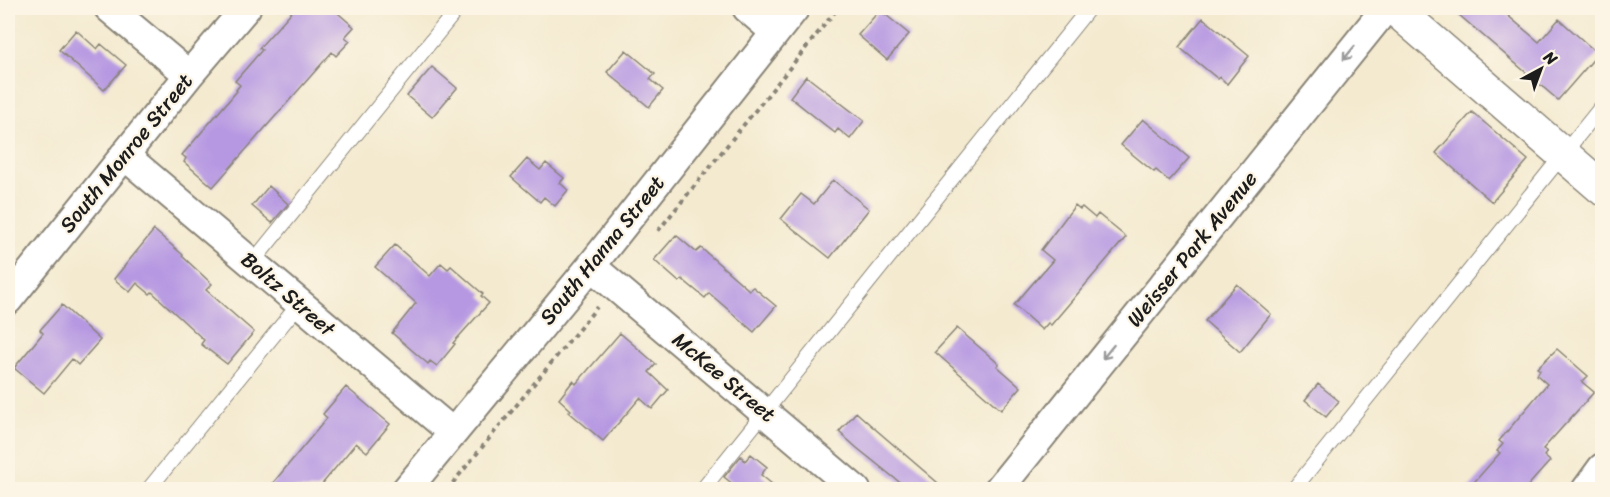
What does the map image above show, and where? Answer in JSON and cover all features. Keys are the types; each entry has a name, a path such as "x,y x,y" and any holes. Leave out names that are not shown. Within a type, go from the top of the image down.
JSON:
{"main road":[{"path":"1394,8 1602,188"}],"street":[{"path":"109,8 189,75"},
{"name":"South Monroe Street","path":"8,300 189,75 246,8"},
{"path":"747,8 775,32"},
{"name":"South Hanna Street","path":"406,489 591,266 795,8"},
{"name":"Weisser Park Avenue","path":"998,489 1386,8"},
{"name":"Boltz Street","path":"124,155 452,432"},
{"name":"McKee Street","path":"591,266 856,489"},
{"path":"1586,489 1602,468"}],"lane":[{"path":"252,262 458,8"},
{"path":"702,489 1089,8"},
{"path":"1293,489 1602,106"},
{"path":"148,489 299,304"}],"building":[{"path":"295,8 332,8 354,27 345,37 350,41 336,56 332,52 213,187 184,162 186,158 182,155 237,91 240,85 235,81 262,50 259,48"},
{"path":"1451,8 1499,8 1539,42 1559,19 1598,54 1558,100"},
{"path":"880,10 909,34 887,60 858,35"},
{"path":"1203,18 1249,56 1227,84 1179,47"},
{"path":"76,30 97,49 101,44 126,65 104,90 59,50"},
{"path":"626,50 655,74 650,79 663,90 649,107 607,72"},
{"path":"432,67 457,88 432,117 407,96"},
{"path":"806,76 864,121 850,139 838,129 835,133 790,97"},
{"path":"1472,112 1528,160 1492,202 1436,153"},
{"path":"1143,119 1189,158 1169,181 1121,145"},
{"path":"527,159 540,170 546,163 564,178 560,183 568,190 555,206 544,197 540,202 511,177"},
{"path":"833,180 869,209 830,258 781,219 801,194 814,204"},
{"path":"269,186 288,204 272,223 252,206"},
{"path":"1075,205 1080,209 1082,207 1095,218 1098,214 1126,237 1051,325 1048,323 1042,330 1014,305 1053,260 1041,250"},
{"path":"154,230 212,284 206,290 254,332 227,364 201,344 204,340 152,292 150,294 137,283 130,292 114,279"},
{"path":"676,235 696,252 701,248 749,290 753,287 776,306 754,332 709,293 705,298 682,279 679,282 654,260"},
{"path":"395,245 430,276 441,263 448,269 451,266 483,294 481,296 489,303 453,343 455,344 437,366 430,361 428,364 392,333 416,303 375,267"},
{"path":"1237,284 1271,314 1240,352 1205,321"},
{"path":"62,305 100,340 78,365 72,359 44,393 14,368 43,333 40,330"},
{"path":"957,328 999,364 997,366 1021,387 1001,410 935,352"},
{"path":"620,333 656,364 649,372 668,390 652,409 640,398 603,441 569,412 571,410 559,399 573,381 576,384"},
{"path":"1557,349 1588,376 1582,382 1594,392 1543,449 1547,452 1544,456 1550,461 1525,489 1468,489 1500,453 1497,451 1503,444 1499,441 1547,384 1537,375 1540,370 1537,368"},
{"path":"1318,384 1339,401 1326,417 1305,400"},
{"path":"346,387 390,424 367,452 356,443 318,489 268,489 327,418 323,414"},
{"path":"856,412 945,489 908,489 857,448 839,432"},
{"path":"751,454 767,467 761,475 778,489 739,489 724,477 741,456 745,461"}]}
